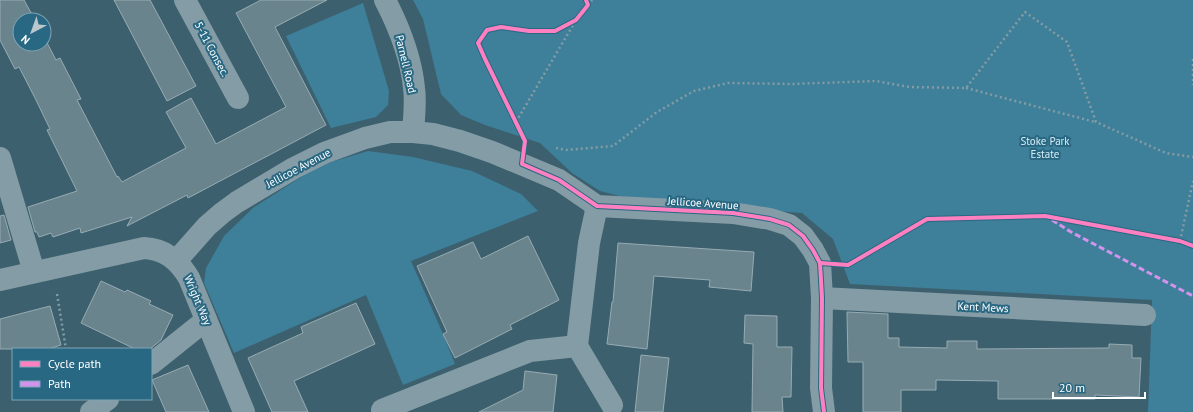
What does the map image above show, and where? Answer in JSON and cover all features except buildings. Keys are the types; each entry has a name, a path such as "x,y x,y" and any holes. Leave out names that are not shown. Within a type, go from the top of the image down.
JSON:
{"street":[{"name":"5-11 Consec.","path":"185,0 238,98"},
{"name":"Parnell Road","path":"385,0 397,23 414,88 413,132"},
{"name":"Jellicoe Avenue","path":"176,261 203,231 222,213 237,202 294,168 324,153 365,138 390,132 433,134 460,141 522,164 559,180 597,206 733,213 770,219 789,225 803,236 820,263 822,298 821,388 824,412"},
{"path":"0,158 43,270"},
{"path":"597,206 590,243 577,346 612,406"},
{"name":"Wright Way","path":"0,280 144,248 153,248 163,251 176,261 190,278 244,412"},
{"name":"Kent Mews","path":"822,298 1144,316"},
{"path":"152,363 206,320"},
{"path":"382,410 530,351 577,346"},
{"path":"91,412 107,400"}],"path":[{"path":"584,10 587,2 592,0"},
{"path":"966,88 1025,12 1067,42 1096,122"},
{"path":"516,122 580,15"},
{"path":"568,24 576,20"},
{"path":"1193,59 1193,86"},
{"path":"552,147 566,150 613,146 657,112 694,91 728,83 792,84 876,81 908,87 966,88 1096,122 1166,153 1193,157"},
{"path":"512,115 525,141 522,164"},
{"path":"1180,241 1193,181"},
{"path":"1173,240 1187,244"},
{"path":"43,270 66,348"}],"green space":[{"name":"Stoke Park Estate","path":"413,0 1193,0 1193,412 1148,412 1152,300 850,284 833,239 802,213 639,201 600,191 572,173 540,143 485,125 461,115 441,94 423,19"},
{"path":"363,3 389,91 388,105 376,117 331,128 286,36"},
{"path":"368,151 413,157 472,171 521,194 538,211 411,261 455,364 403,385 366,295 234,353 204,283 206,268 224,236 253,208 318,166"}],"marked path":[{"path":"1052,220 1071,232 1193,296"}],"cycle path":[{"path":"586,0 588,5 576,20 555,31 529,31 501,27 487,30 478,43 525,141 522,164 559,180 597,206 733,213 770,219 789,225 803,236 820,263 822,298 821,388 824,412"},
{"path":"820,263 848,265 927,219 1045,216 1180,241 1193,246"}]}
